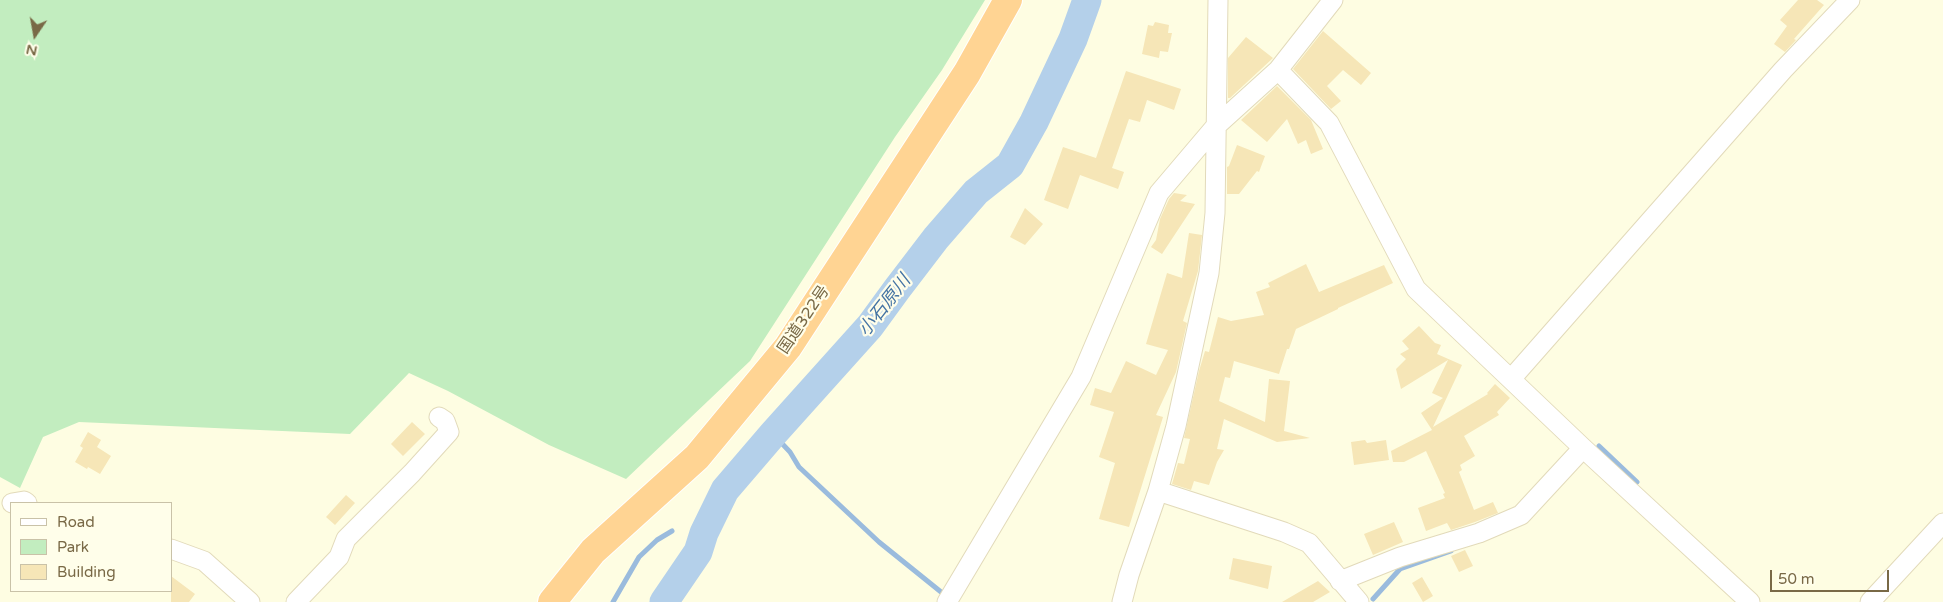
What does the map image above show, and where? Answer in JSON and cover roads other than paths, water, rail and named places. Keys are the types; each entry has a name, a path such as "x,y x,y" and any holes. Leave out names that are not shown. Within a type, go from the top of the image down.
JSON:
{"highway":[{"name":"国道322号","path":"552,602 593,551 697,457 788,347 967,73 1008,0"}],"street":[{"path":"1122,602 1158,492 1176,426 1209,273 1216,212 1215,127 1218,0"},
{"path":"947,602 1081,377 1159,193 1215,127 1278,70 1333,0"},
{"path":"1511,378 1777,78 1850,0"},
{"path":"1278,70 1329,123 1416,289 1583,448 1750,602"},
{"path":"296,602 339,557 346,540 412,473 449,432 445,421 439,417"},
{"path":"1340,581 1400,557 1479,533 1521,515 1583,448"},
{"path":"1158,492 1284,532 1309,543 1359,602"},
{"path":"1870,602 1943,523"},
{"path":"172,549 204,561 250,602"}],"waterway":[{"name":"小石原川","path":"664,602 698,552 704,533 725,490 870,326 936,238 976,192 1010,165 1034,122 1073,39 1087,0"},
{"path":"773,434 790,452 799,467 879,542 946,596"},
{"path":"1599,446 1637,482"},
{"path":"613,602 639,557 657,540 672,531"},
{"path":"1373,599 1400,569 1451,551"}]}
